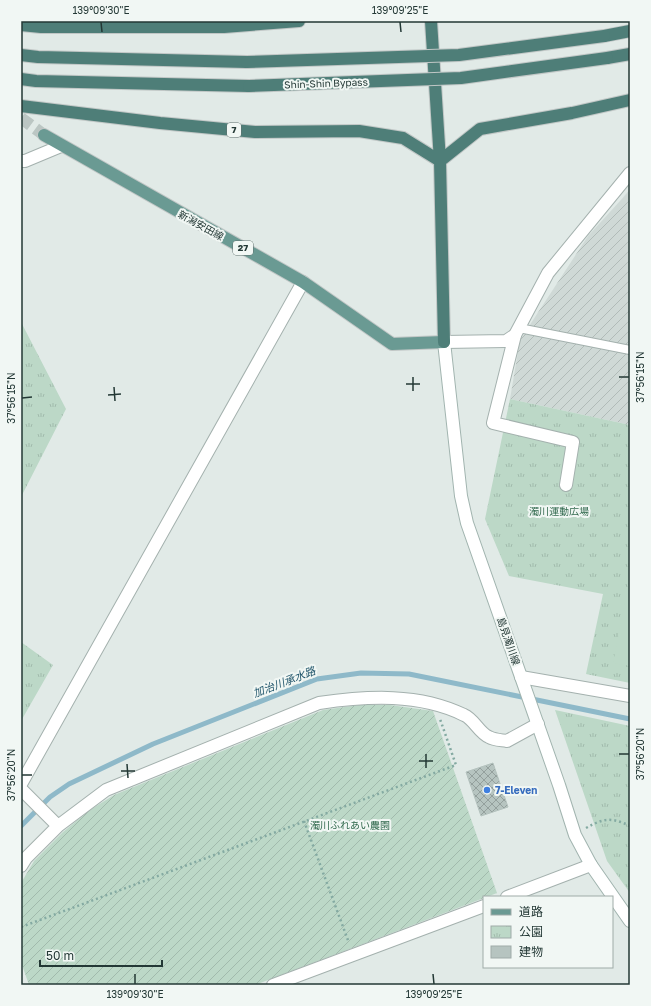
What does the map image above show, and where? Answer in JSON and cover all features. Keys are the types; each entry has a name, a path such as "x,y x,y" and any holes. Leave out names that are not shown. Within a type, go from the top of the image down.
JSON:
{"highway":[{"path":"21,25 41,27 224,27 300,21"},
{"path":"431,21 440,161 444,342"},
{"path":"21,55 38,57 247,62 459,55 604,36 630,31"},
{"name":"Shin-Shin Bypass","path":"21,79 36,81 249,86 461,78 630,54"},
{"path":"440,161 480,129 572,113 630,100"},
{"name":"7","path":"21,106 255,132 359,131 403,138 440,161"}],"main road":[{"name":"新潟安田線","path":"44,135 303,282 392,344 444,342"}],"street":[{"path":"21,161 25,161 61,146"},
{"path":"566,485 573,442 493,423 517,331 548,273 630,173"},
{"path":"21,784 303,282"},
{"path":"444,342 506,341 517,331"},
{"name":"島見濁川線","path":"444,342 461,496 467,523 538,724 575,835 591,865 613,896"},
{"path":"521,677 630,696"},
{"path":"21,866 26,858 58,826 106,790 319,703 349,698 396,697 439,704 466,716 488,737 507,741 538,724"},
{"path":"21,789 58,826"},
{"path":"510,896 591,865"},
{"name":"島見濁川線","path":"613,897 630,921"},
{"path":"273,985 483,906"}],"lane":[{"path":"517,331 630,350"}],"path":[{"path":"21,927 456,765 440,722 439,704"},
{"path":"575,835 606,819 617,820 630,826"},
{"path":"304,821 353,955"}],"shaded area":[{"path":"630,190 630,425 510,399 520,340 588,236"}],"green space":[{"path":"21,322 66,409 21,497"},
{"name":"濁川運動広場","path":"510,399 630,425 630,683 586,674 603,594 509,576 485,519"},
{"path":"630,577 630,666 613,663"},
{"path":"21,642 53,665 21,721"},
{"name":"濁川ふれあい農園","path":"359,705 390,705 433,711 497,893 489,896 483,896 483,898 255,985 29,985 21,962 21,883 34,861 63,832 90,810 114,795 323,710"},
{"path":"555,710 630,726 630,893 607,861"}],"building":[{"name":"7-Eleven","path":"493,763 508,807 481,816 466,772"}],"waterway":[{"name":"加治川承水路","path":"21,826 50,797 69,784 153,744 317,679 361,673 409,674 630,719"}],"tunnel":[{"path":"21,118 44,135"}],"place":[{"name":"7-Eleven","path":"487,790"}]}
